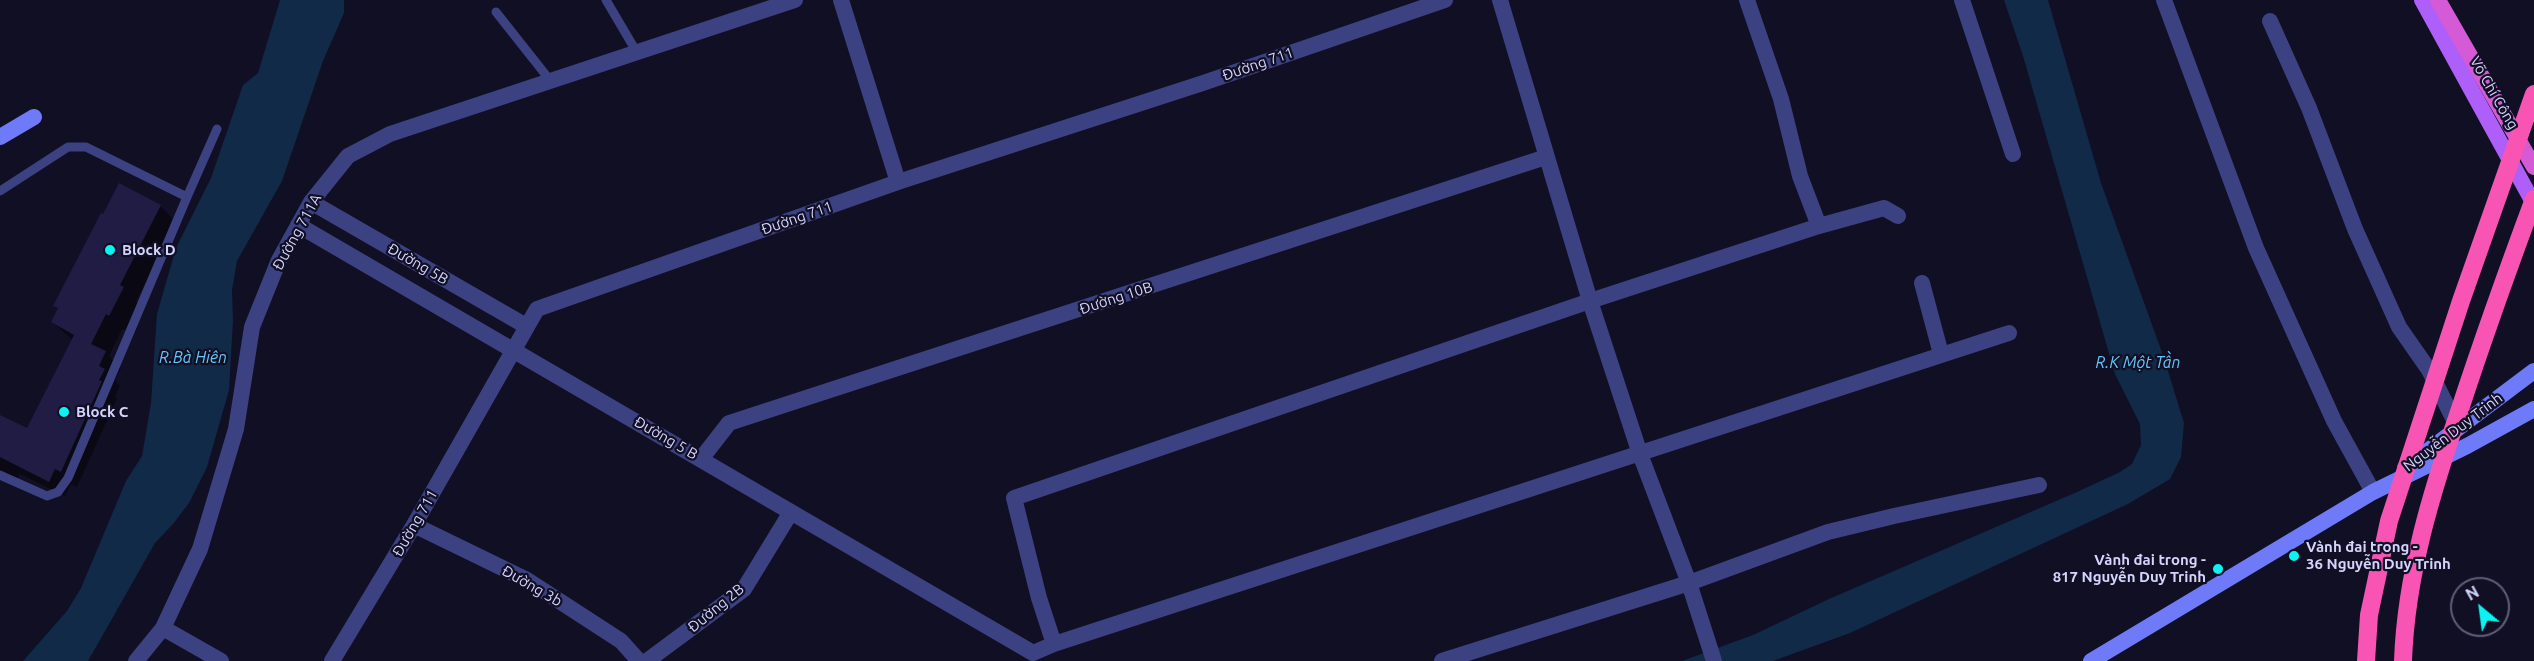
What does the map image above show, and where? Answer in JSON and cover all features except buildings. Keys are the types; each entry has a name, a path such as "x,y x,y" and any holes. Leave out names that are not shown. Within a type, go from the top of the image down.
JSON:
{"highway":[{"name":"Võ Chí Công","path":"2438,0 2534,167"},
{"path":"2366,661 2369,615 2389,521 2461,301 2534,94"},
{"path":"2403,661 2404,629 2414,570 2434,487 2494,307 2534,199"}],"main road":[{"name":"Võ Chí Công","path":"2422,0 2534,204"},
{"path":"0,137 34,117"},
{"name":"Nguyễn Duy Trinh","path":"2373,492 2534,371"},
{"name":"Nguyễn Duy Trinh","path":"2091,661 2373,492 2467,446 2534,409"}],"street":[{"name":"Đường 711A","path":"136,661 163,628 200,549 236,429 252,327 279,260 311,202 348,156 390,134 549,79 795,0"},
{"path":"841,0 898,182"},
{"name":"Đường 711","path":"332,661 414,525 537,309 898,182 1203,83 1444,0"},
{"path":"1500,0 1590,301 1640,454 1689,583 1695,608 1714,661"},
{"path":"1747,0 1781,99 1800,176 1819,226"},
{"path":"1962,0 2013,154"},
{"path":"2164,0 2256,248 2334,421 2373,492"},
{"path":"2270,21 2309,108 2355,229 2399,327 2429,370 2458,428"},
{"name":"Đường 10B","path":"701,459 729,423 1546,157"},
{"name":"Đường 5B","path":"311,202 526,326"},
{"path":"1054,644 1039,598 1014,498 1590,301 1819,226 1884,208 1898,216"},
{"name":"Đường 5 B","path":"298,225 701,459 1032,657"},
{"path":"1922,283 1941,354"},
{"path":"1032,657 1054,644 2009,333"},
{"path":"1442,661 1689,583 1828,532 2038,485"},
{"name":"Đường 2B","path":"647,661 744,589 791,512"},
{"name":"Đường 3b","path":"414,525 527,580 621,641 639,661"},
{"path":"163,628 221,661"}],"lane":[{"path":"606,0 636,51"},
{"path":"496,12 549,79"},
{"path":"0,475 47,496 58,492 68,478 217,129"},
{"path":"0,191 68,147 77,146 86,147 187,197"}],"water":[{"name":"R.Bà Hiên","path":"280,0 344,0 344,13 323,61 282,181 237,261 232,290 233,320 229,390 207,467 189,503 155,543 88,661 23,661 67,611 81,588 126,481 142,456 151,403 157,314 176,248 211,178 243,85 258,73"},
{"name":"R.K Một Tần","path":"2004,0 2048,0 2101,183 2164,358 2184,423 2181,457 2170,479 2128,504 1850,633 1773,661 1682,661 1753,635 1829,599 2077,492 2132,464 2141,445 2140,424 2115,374 2023,56"}],"place":[{"name":"Block D","path":"110,250"},
{"name":"Block C","path":"64,412"},
{"name":"Vành đai trong - 36 Nguyễn Duy Trinh","path":"2294,556"},
{"name":"Vành đai trong - 817 Nguyễn Duy Trinh","path":"2218,569"}]}
